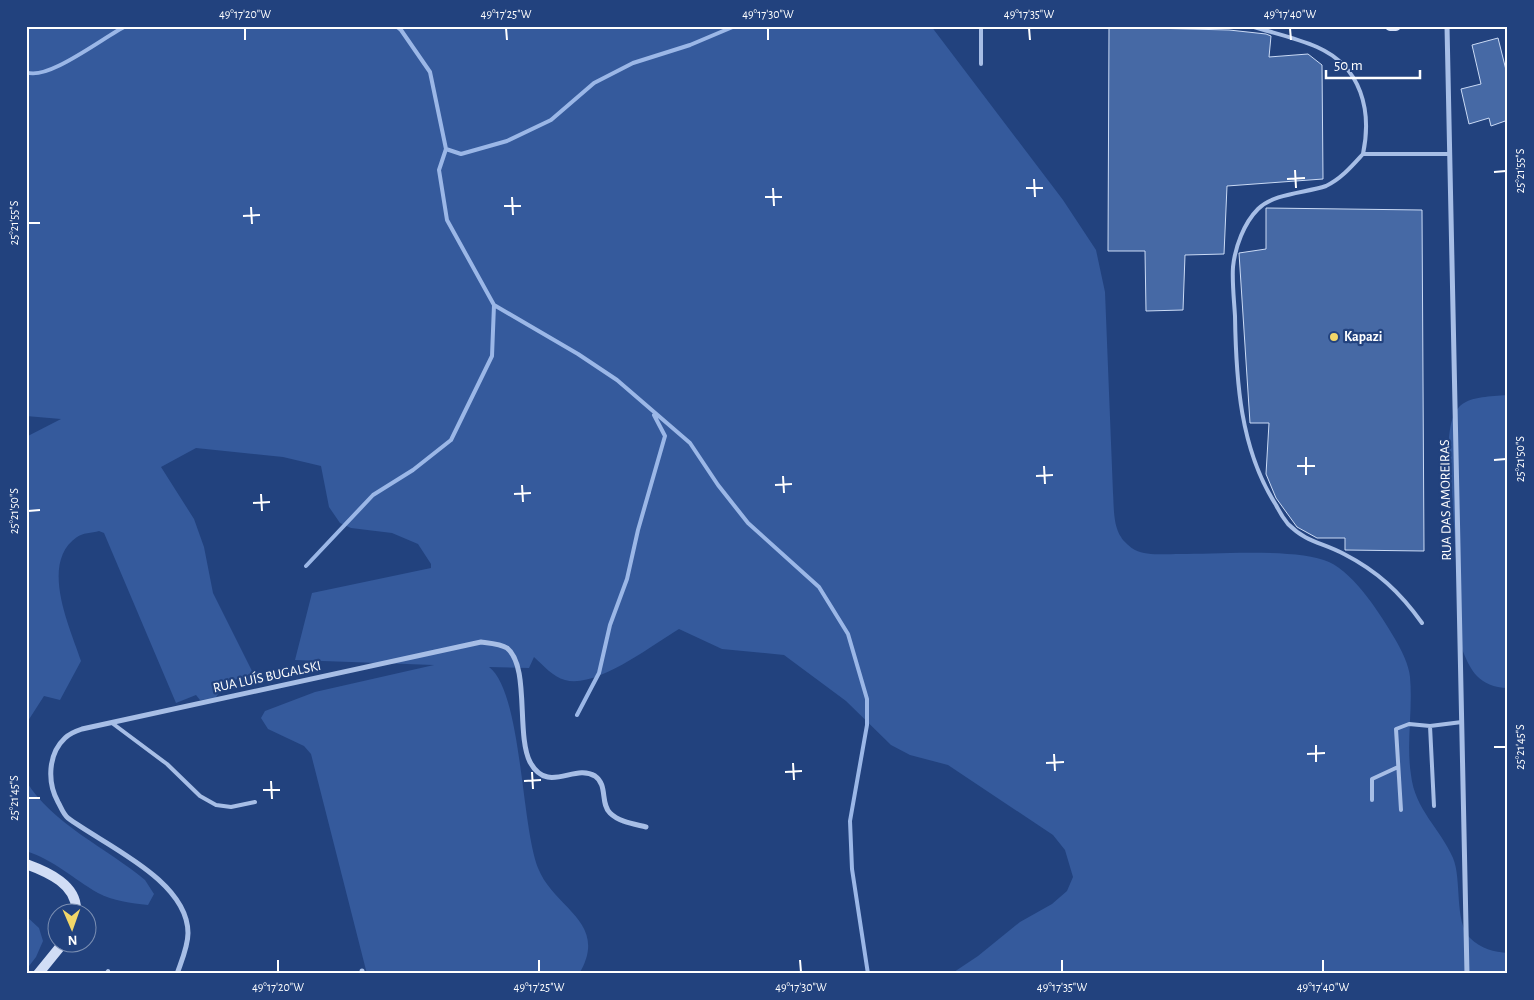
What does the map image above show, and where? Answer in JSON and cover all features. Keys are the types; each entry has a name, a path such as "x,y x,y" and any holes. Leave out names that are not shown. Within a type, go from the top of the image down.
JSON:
{"main road":[{"path":"1390,26 1396,26"},
{"path":"26,864 46,871 68,888 75,902"},
{"path":"38,974 56,952"}],"street":[{"name":"RUA DAS AMOREIRAS","path":"1447,26 1467,974"},
{"name":"RUA LUÍS BUGALSKI","path":"177,974 183,958 188,933 182,909 161,881 123,852 66,816 52,792 51,765 54,755 65,738 82,729 481,642 506,647 517,661 526,743 530,762 542,774 555,779 578,773 594,775 602,782 605,806 611,815 624,821 646,826"}],"lane":[{"path":"981,26 981,64"},
{"path":"1251,26 1318,48 1342,63 1356,81 1366,110 1367,134 1363,154 1348,172 1326,186 1286,195 1259,207 1242,232 1233,265 1236,362 1244,422 1255,467 1268,493 1287,523 1309,541 1342,553 1374,572 1404,597 1422,623"},
{"path":"1363,154 1450,154"},
{"path":"111,722 167,764 200,796 216,805 231,808 255,802"},
{"path":"1400,810 1396,729 1409,724 1430,726 1462,722"},
{"path":"1430,726 1434,806"},
{"path":"1372,800 1372,779 1398,767"}],"shaded area":[{"path":"26,26 931,26 1063,200 1096,250 1105,292 1114,510 1115,521 1121,537 1135,550 1151,554 1278,553 1315,558 1329,562 1339,568 1358,585 1389,629 1408,667 1411,689 1409,739 1413,787 1417,799 1442,837 1453,858 1456,867 1460,911 1465,931 1474,942 1483,947 1493,951 1508,953 1508,974 951,974 978,956 1020,922 1052,904 1067,891 1073,877 1065,850 1053,835 948,765 910,755 891,745 846,701 784,655 722,649 679,629 624,664 592,678 578,681 565,680 556,676 534,657 529,668 489,667 500,681 515,730 532,848 538,868 546,882 584,928 588,941 587,956 579,974 367,974 311,754 304,746 268,729 261,718 265,711 315,692 434,665 295,660 312,593 431,568 431,564 418,544 392,533 351,528 340,523 329,507 321,466 283,457 196,448 161,467 194,519 204,547 213,593 253,673 224,684 215,699 200,700 196,695 176,703 104,533 99,531 84,534 77,537 66,548 60,563 59,579 65,614 81,661 60,700 44,696 26,724 26,437 61,419 26,416"},
{"path":"1508,395 1508,688 1490,685 1477,676 1468,663 1461,646 1449,441 1454,416 1458,408 1473,399"},
{"path":"26,781 50,810 65,823 145,880 154,894 148,905 104,896 55,865 26,851"},
{"path":"26,916 39,928 43,941 36,957 26,970"}],"building":[{"path":"1109,27 1229,30 1266,34 1271,36 1269,57 1308,54 1322,65 1323,179 1227,186 1224,254 1185,255 1183,310 1146,311 1145,251 1108,251"},
{"path":"1498,38 1508,78 1508,120 1491,126 1489,118 1469,124 1461,89 1481,84 1472,45"},
{"name":"Kapazi","path":"1266,208 1422,210 1424,551 1345,550 1345,538 1317,538 1297,527 1276,498 1266,474 1269,423 1250,423 1239,253 1266,249"}],"waterway":[{"path":"26,72 35,73 48,70 76,56 126,26"},
{"path":"396,26 401,30 430,72 446,149 439,170 447,220 494,305 578,354 617,380 690,443 718,485 748,523 819,587 848,634 867,699 867,725 850,821 852,869 868,974"},
{"path":"446,149 461,154 507,141 551,120 594,83 633,63 690,45 735,26"},
{"path":"306,566 373,495 413,470 451,440 492,356 494,305"},
{"path":"577,715 599,673 610,625 627,579 638,530 665,436 654,415"}],"place":[{"name":"Kapazi","path":"1334,337"}]}
